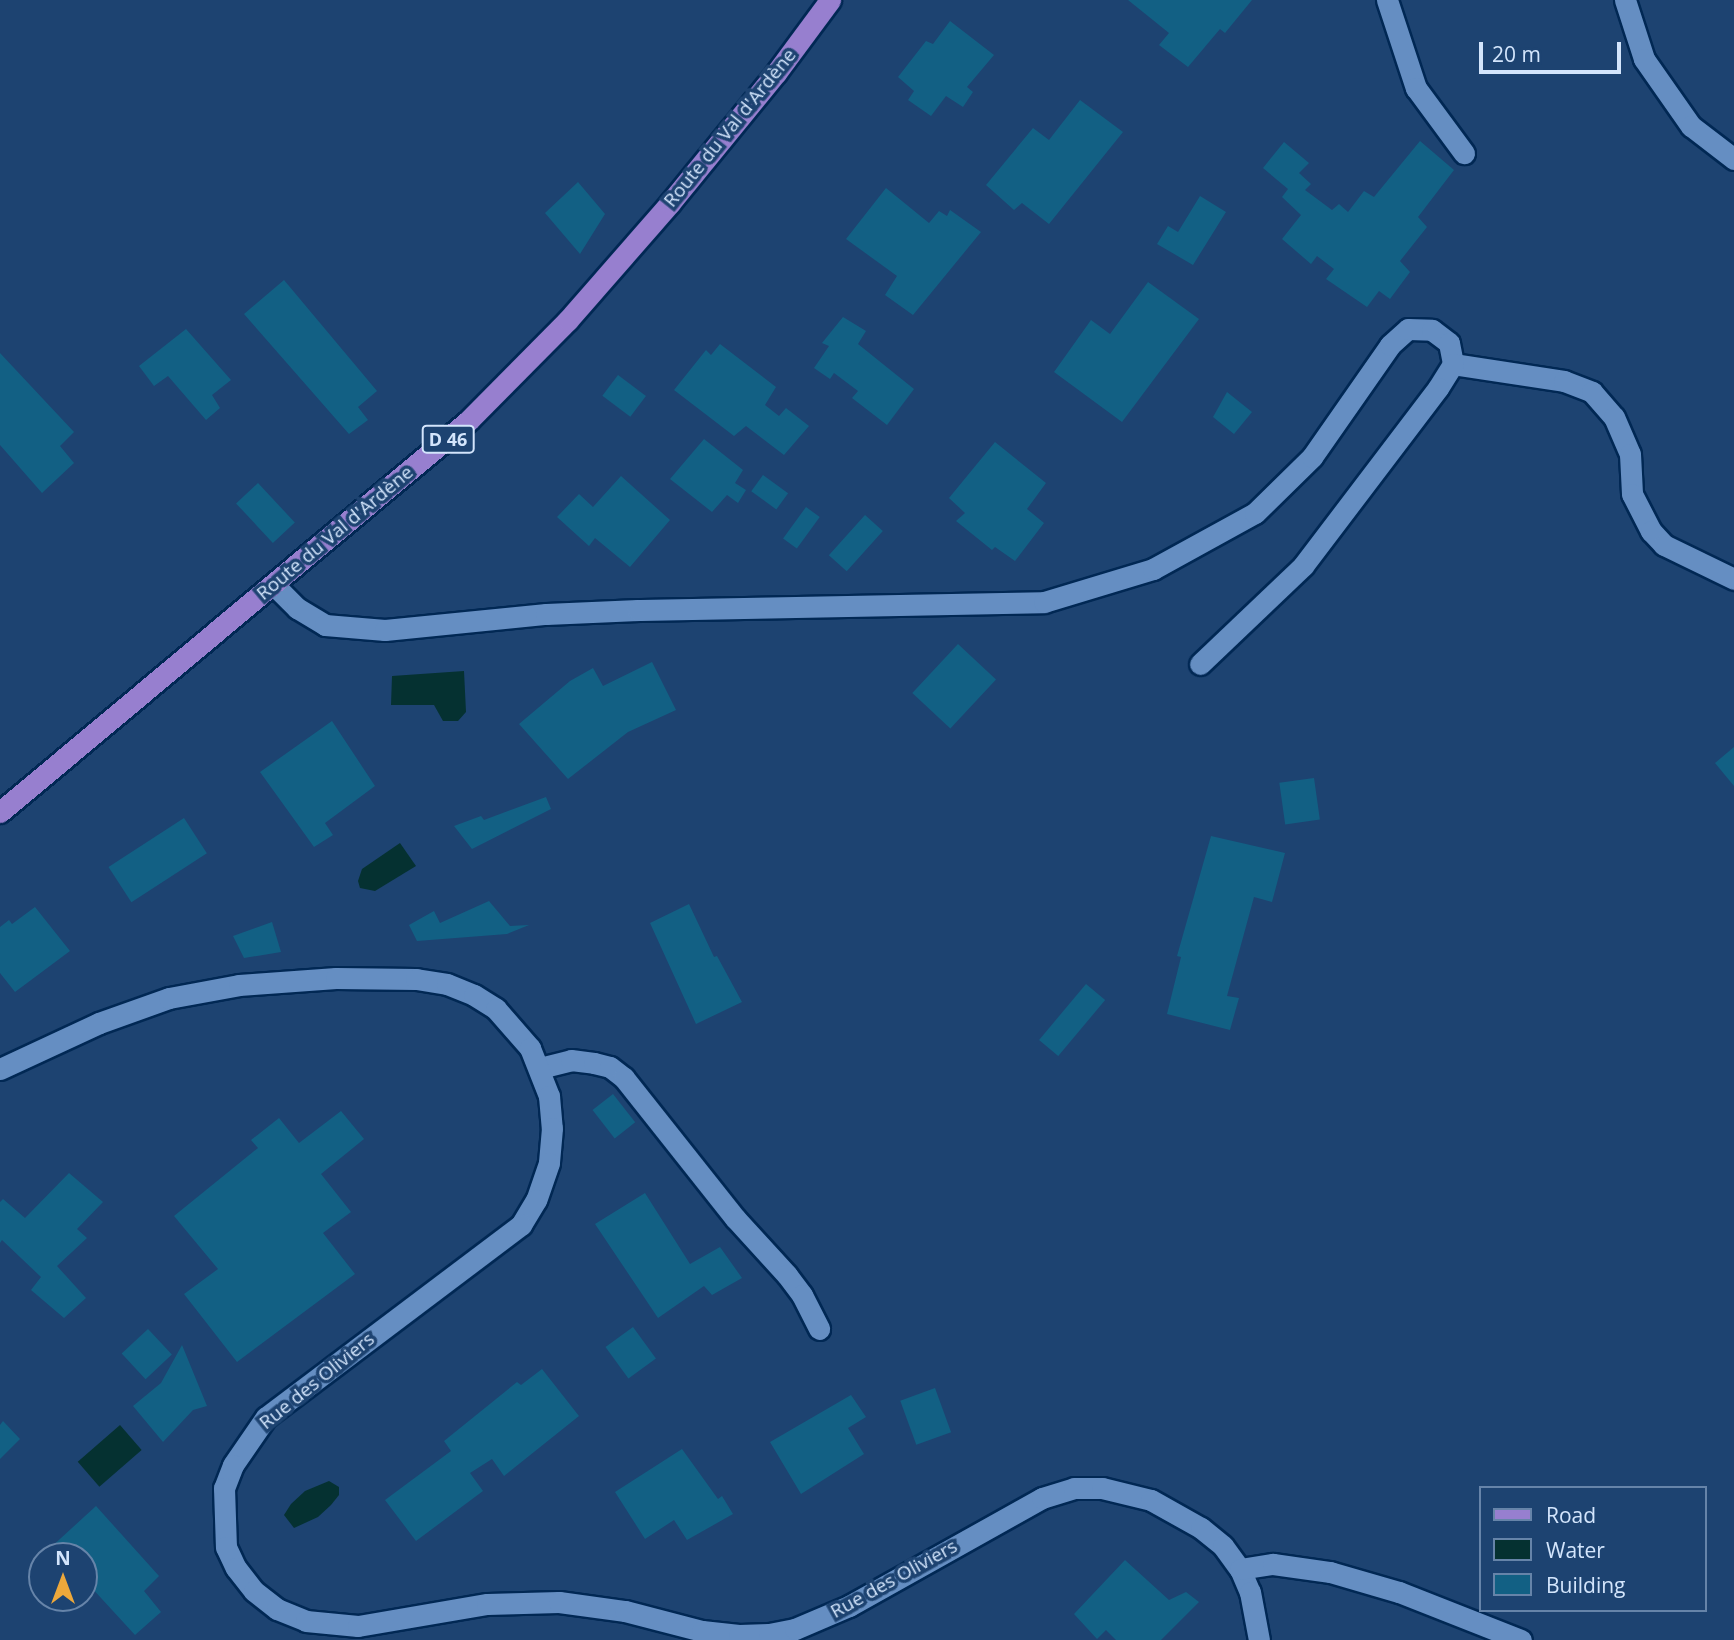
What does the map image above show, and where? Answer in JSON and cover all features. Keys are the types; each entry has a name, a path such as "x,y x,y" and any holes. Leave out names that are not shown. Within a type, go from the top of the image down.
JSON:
{"main road":[{"name":"Route du Val d'Ardène","path":"0,812 468,421 568,320 679,192 776,73 830,0"}],"street":[{"path":"1387,0 1416,88 1464,153"},
{"path":"1625,0 1644,59 1690,126 1734,159"},
{"path":"274,585 297,608 325,625 385,630 546,614 1044,602 1153,569 1255,513 1312,457 1390,345 1408,329 1432,330 1449,343 1453,364 1351,506 1303,566 1200,664"},
{"path":"1453,364 1564,381 1592,392 1614,416 1630,454 1632,494 1651,531 1664,545 1734,579"},
{"name":"Rue des Oliviers","path":"0,1069 99,1023 169,998 239,985 377,978 447,984 474,995 514,1026 540,1068 549,1096 552,1128 549,1163 536,1200 521,1225 266,1418 233,1465 225,1488 226,1546 236,1568 254,1591 277,1609 306,1621 358,1626 487,1604 536,1601 625,1611 690,1634 769,1634 820,1620 1042,1498 1074,1488 1102,1488 1151,1500 1201,1528 1223,1546 1240,1569 1250,1592 1259,1640"},
{"path":"540,1068 571,1060 610,1067 624,1077 735,1218 794,1285 819,1329"},
{"path":"1240,1569 1273,1564 1331,1572 1399,1592 1521,1640"}],"water":[{"path":"464,671 466,712 458,721 443,721 434,705 391,705 392,676"},
{"path":"400,843 416,866 375,891 360,888 358,881 362,869"},
{"path":"120,1425 142,1450 99,1487 78,1462"},
{"path":"329,1481 339,1487 339,1495 318,1517 294,1528 284,1515 291,1504 305,1491"}],"building":[{"path":"1128,0 1252,0 1225,33 1220,29 1188,67 1159,45 1169,33"},
{"path":"950,21 994,55 967,87 973,92 963,107 946,96 931,116 908,100 914,91 898,77 926,41 933,44"},
{"path":"1080,100 1123,132 1049,224 1022,203 1014,210 986,185 1033,128 1049,140"},
{"path":"1420,141 1454,170 1418,217 1427,227 1400,261 1410,272 1390,299 1379,291 1367,307 1326,279 1334,269 1317,256 1311,264 1282,239 1301,215 1282,197 1288,189 1263,168 1284,142 1309,163 1299,173 1311,184 1305,190 1332,210 1339,204 1348,212 1364,191 1374,197"},
{"path":"578,182 605,214 580,254 545,213"},
{"path":"886,188 929,223 939,211 947,216 950,210 981,232 913,315 885,295 897,276 846,239"},
{"path":"1200,196 1226,212 1193,265 1157,244 1168,226 1178,232"},
{"path":"284,280 377,391 358,407 368,420 349,434 244,314"},
{"path":"1148,282 1199,319 1122,422 1054,372 1091,320 1110,334"},
{"path":"843,317 866,331 858,344 914,389 887,425 852,398 858,391 834,373 830,379 814,368 829,346 822,343"},
{"path":"186,329 231,380 212,395 220,408 206,420 168,376 154,386 139,366"},
{"path":"720,344 776,387 765,405 779,416 786,408 809,426 784,455 746,426 734,436 674,390 706,350 711,355"},
{"path":"0,353 74,432 60,446 74,463 42,493 0,445"},
{"path":"618,375 646,396 630,417 602,396"},
{"path":"1227,392 1252,412 1234,434 1213,417"},
{"path":"704,439 743,470 735,483 746,490 738,503 727,495 712,512 670,479"},
{"path":"995,442 1046,483 1027,509 1044,523 1015,561 995,547 992,550 956,521 965,513 949,498"},
{"path":"763,475 788,493 776,509 751,491"},
{"path":"621,476 670,520 630,567 595,538 589,546 557,517 579,494 593,507"},
{"path":"258,483 295,522 273,543 236,503"},
{"path":"806,507 820,517 797,549 783,539"},
{"path":"865,515 883,531 847,571 829,555"},
{"path":"958,644 996,679 950,728 912,693"},
{"path":"652,662 676,710 628,732 568,779 519,724 570,681 593,668 603,686"},
{"path":"332,721 375,786 325,823 333,835 314,847 260,772"},
{"path":"1734,747 1734,786 1715,763"},
{"path":"1314,778 1320,820 1285,824 1279,783"},
{"path":"546,797 551,809 472,849 454,826 481,816 484,820"},
{"path":"184,818 207,853 131,902 109,867"},
{"path":"1211,836 1285,853 1272,902 1254,897 1227,996 1239,998 1230,1030 1167,1014 1181,957 1177,956"},
{"path":"489,901 510,926 529,925 507,934 417,941 409,925 434,911 440,923"},
{"path":"689,904 714,957 717,956 742,1002 696,1024 650,923"},
{"path":"35,907 70,951 15,992 0,973 0,927 9,920 12,924"},
{"path":"272,922 281,952 244,958 233,936"},
{"path":"1086,984 1105,1000 1058,1056 1039,1040"},
{"path":"613,1094 635,1122 615,1138 593,1110"},
{"path":"341,1111 364,1139 321,1174 351,1212 323,1233 355,1274 237,1362 184,1294 218,1269 174,1216 258,1148 251,1140 279,1118 299,1143"},
{"path":"69,1173 103,1202 77,1229 87,1238 57,1266 86,1298 64,1318 31,1290 41,1277 2,1240 0,1243 0,1202 3,1199 25,1218"},
{"path":"645,1193 690,1264 720,1247 742,1278 712,1295 704,1286 658,1318 595,1224"},
{"path":"633,1327 656,1359 628,1379 605,1347"},
{"path":"148,1329 172,1355 146,1379 122,1354"},
{"path":"182,1345 207,1406 193,1410 163,1442 133,1406 161,1383"},
{"path":"542,1369 579,1416 504,1476 492,1459 470,1473 483,1491 416,1541 385,1500 451,1451 444,1441 517,1382 521,1385"},
{"path":"935,1388 951,1432 916,1445 900,1401"},
{"path":"851,1395 866,1417 848,1428 864,1454 801,1494 770,1442"},
{"path":"3,1421 20,1439 0,1459 0,1425"},
{"path":"682,1449 718,1499 722,1496 733,1514 687,1540 674,1520 645,1539 615,1492"},
{"path":"96,1506 159,1576 144,1591 161,1612 135,1635 98,1595 98,1542 57,1542"},
{"path":"1125,1560 1169,1600 1186,1592 1199,1602 1161,1640 1116,1640 1106,1630 1097,1639 1074,1614"}]}
